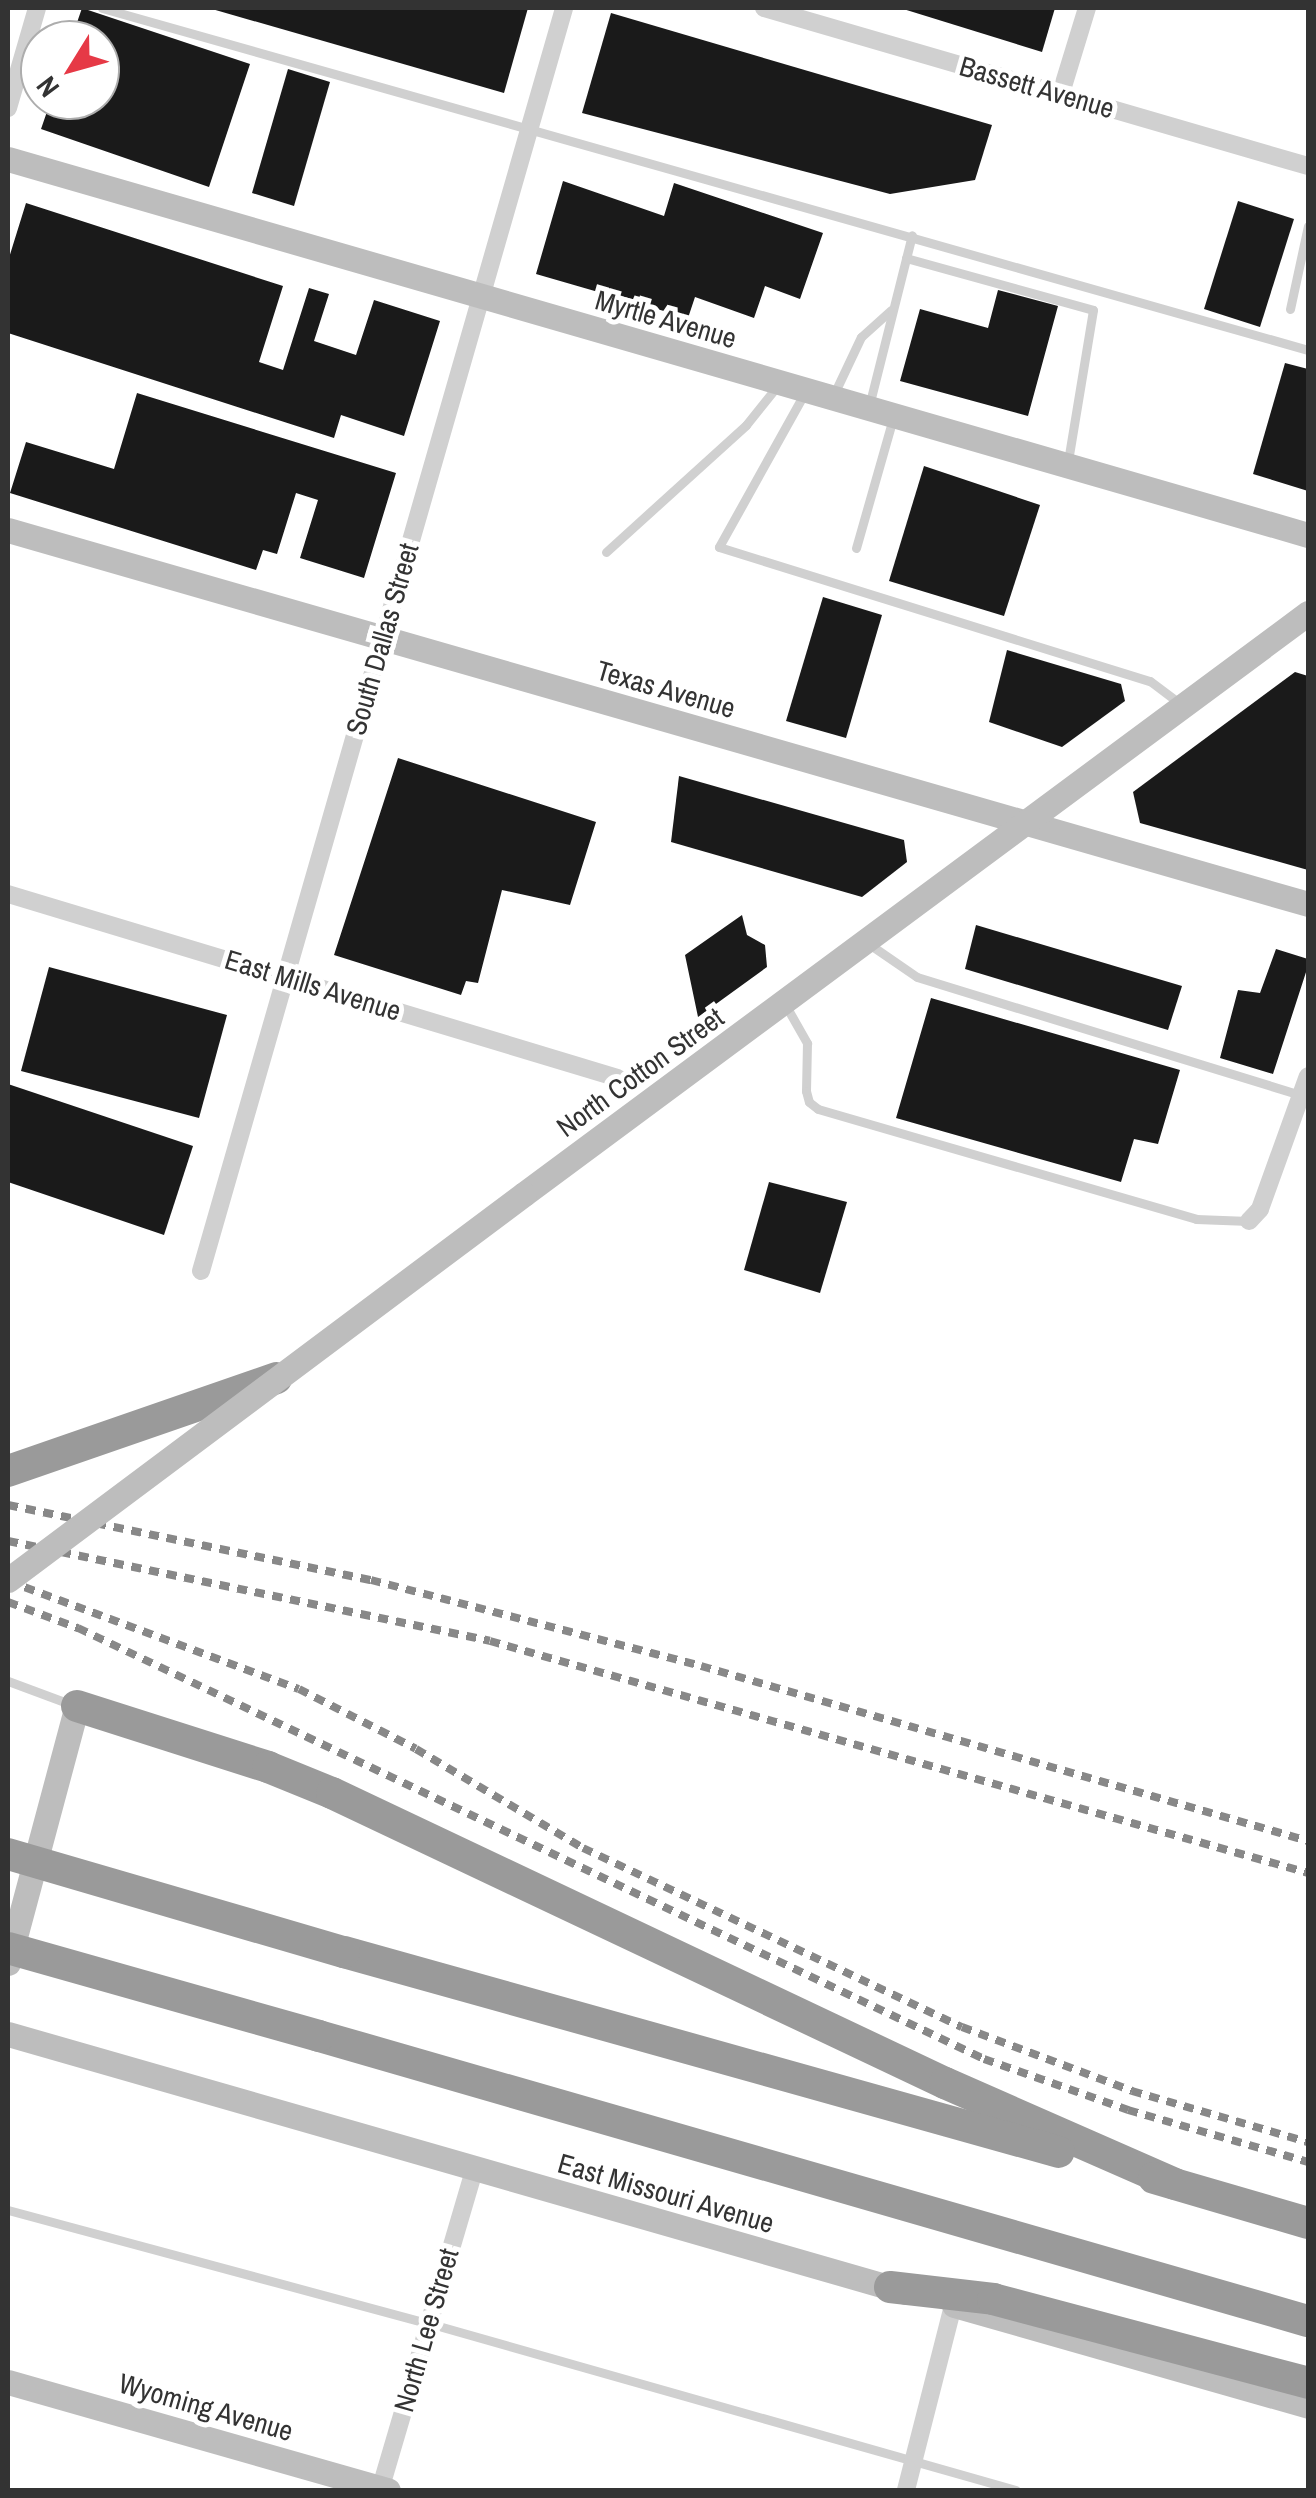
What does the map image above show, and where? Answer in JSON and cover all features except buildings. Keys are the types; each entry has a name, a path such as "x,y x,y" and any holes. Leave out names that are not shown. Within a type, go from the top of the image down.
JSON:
{"highway":[{"path":"8,1471 158,1423 285,1375"},
{"path":"77,1706 252,1762 332,1793 945,2083 1175,2184"},
{"path":"8,1854 1308,2223"},
{"path":"8,1948 1308,2321"},
{"path":"890,2288 993,2300 1308,2383"}],"main road":[{"name":"Myrtle Avenue","path":"8,159 1308,536"},
{"name":"Texas Avenue","path":"8,530 1308,904"},
{"name":"North Cotton Street","path":"8,1580 1308,613"},
{"path":"8,1963 77,1706"},
{"name":"East Missouri Avenue","path":"8,2034 1308,2406"},
{"name":"Wyoming Avenue","path":"8,2382 383,2490"}],"street":[{"path":"8,108 37,8"},
{"name":"South Dallas Street","path":"201,1271 564,8"},
{"name":"Bassett Avenue","path":"764,8 1308,166"},
{"path":"1060,94 1087,8"},
{"name":"East Mills Avenue","path":"8,894 618,1078"},
{"path":"1248,1222 1260,1209 1304,1096 1308,1076"},
{"name":"North Lee Street","path":"383,2490 474,2170"},
{"path":"906,2490 952,2305"}],"lane":[{"path":"102,8 530,126 1308,350"},
{"path":"1290,309 1308,226"},
{"path":"856,548 881,412 894,308 912,235"},
{"path":"906,258 1093,310 1068,465"},
{"path":"833,397 861,337 894,308"},
{"path":"606,552 746,425 779,383"},
{"path":"806,390 719,547 1150,681 1182,706"},
{"path":"867,943 917,977 1304,1096"},
{"path":"784,1004 807,1042 806,1091 808,1102 818,1109 1196,1219 1248,1222"},
{"path":"8,1680 77,1706"},
{"path":"8,2210 428,2322 1016,2490"}],"railway":[{"path":"8,1505 371,1580 701,1666 1308,1841"},
{"path":"8,1541 490,1641 1308,1873"},
{"path":"8,1581 299,1689 416,1749 583,1848 962,2027 1132,2091 1308,2142"},
{"path":"8,1602 78,1628 984,2059 1128,2110 1308,2162"}]}
